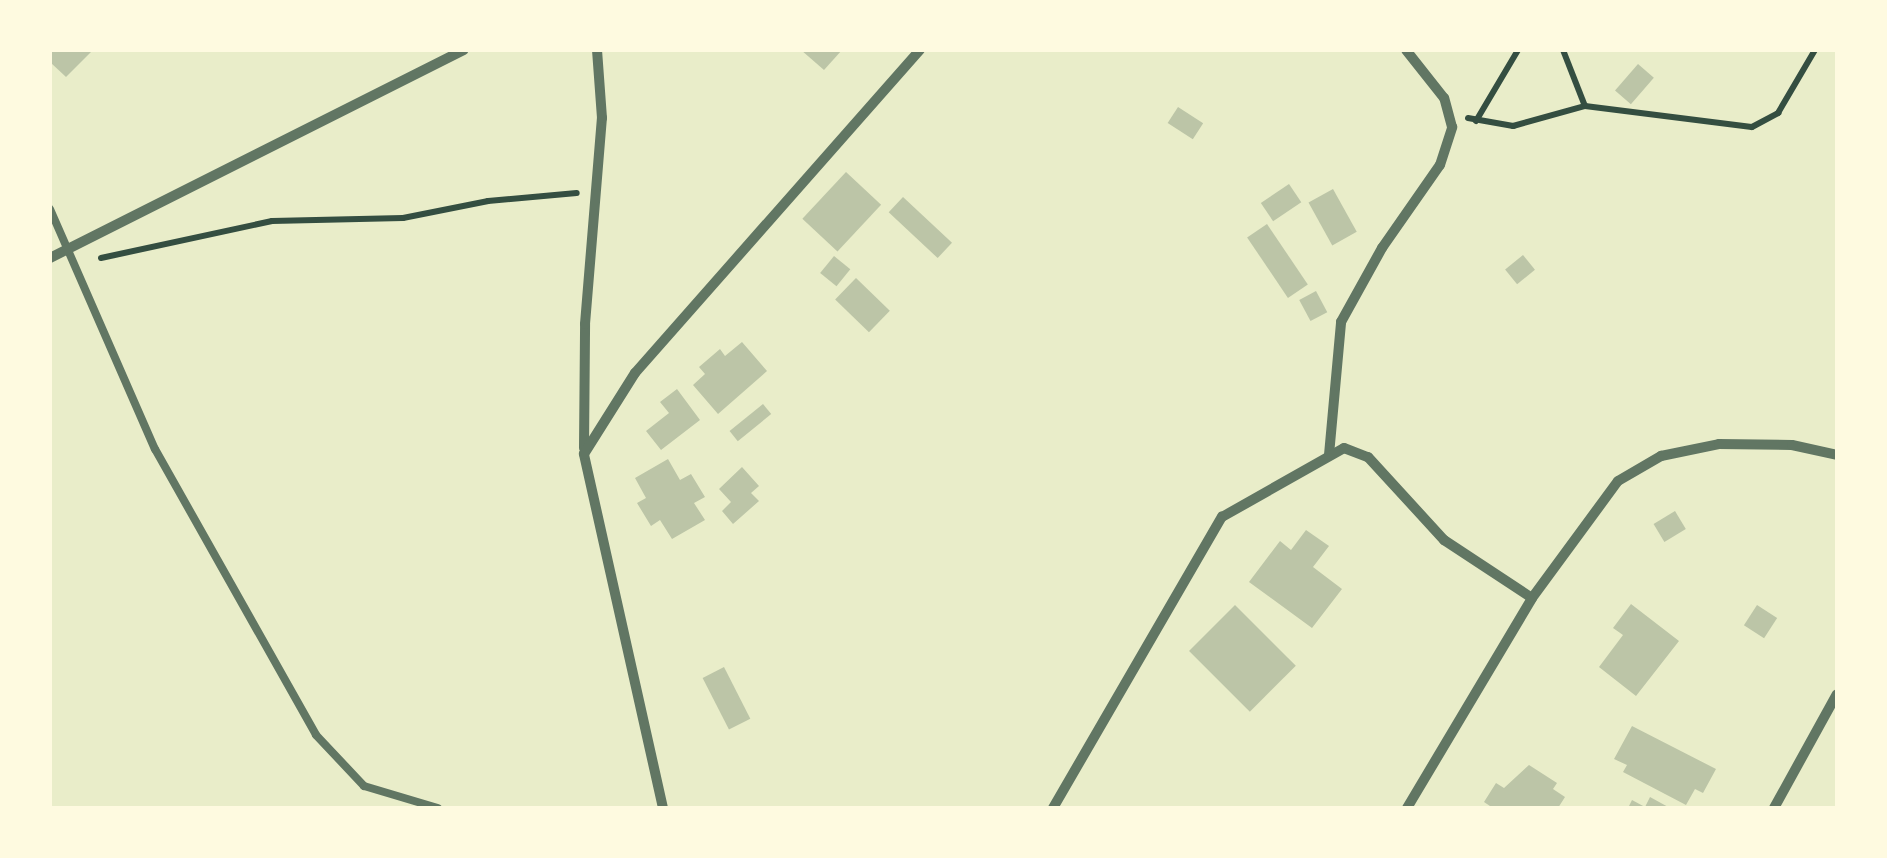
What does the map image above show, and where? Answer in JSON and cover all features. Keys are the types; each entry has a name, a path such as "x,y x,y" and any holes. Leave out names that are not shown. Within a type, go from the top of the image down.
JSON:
{"street":[{"path":"50,258 464,50"},
{"path":"598,50 598,191 585,324 584,454 664,808"},
{"path":"584,454 635,373 920,50"},
{"path":"1329,454 1341,322 1382,248 1440,165 1452,112 1406,50"},
{"path":"1407,808 1532,598 1618,481 1662,456 1719,444 1792,445 1837,455"},
{"path":"1053,808 1222,517 1329,454 1354,448 1368,457 1444,540 1532,598"},
{"path":"1774,808 1837,694"}],"lane":[{"path":"50,209 155,449 316,735 350,777 438,808"}],"path":[{"path":"1476,121 1518,50"},
{"path":"1563,50 1585,106"},
{"path":"1452,112 1476,121 1513,126 1585,106 1752,127 1778,113 1815,50"},
{"path":"75,264 272,220 403,218 488,201 598,191"}],"building":[{"path":"50,50 93,50 66,77 50,62"},
{"path":"801,50 842,50 824,70"},
{"path":"1638,64 1654,78 1631,104 1615,90"},
{"path":"1178,107 1203,123 1193,139 1168,123"},
{"path":"846,172 881,205 837,252 802,219"},
{"path":"1289,184 1301,202 1273,221 1261,203"},
{"path":"1333,189 1357,232 1332,245 1309,203"},
{"path":"903,197 952,243 938,258 889,212"},
{"path":"1267,224 1308,285 1288,298 1247,237"},
{"path":"1523,255 1535,270 1517,284 1505,269"},
{"path":"834,256 850,269 836,286 820,273"},
{"path":"856,278 890,311 869,332 835,300"},
{"path":"1316,291 1327,312 1310,321 1299,300"},
{"path":"742,342 767,371 718,414 693,385 705,374 699,367 720,349 725,356"},
{"path":"677,389 700,420 661,450 646,431 669,413 660,402"},
{"path":"763,404 771,414 738,441 730,431"},
{"path":"668,459 680,480 691,474 705,497 694,503 705,520 672,539 660,520 651,526 637,503 646,498 635,478"},
{"path":"742,467 759,486 751,493 759,501 733,524 722,511 731,502 719,489"},
{"path":"1675,511 1686,529 1664,542 1654,524"},
{"path":"1306,530 1329,546 1313,567 1342,589 1312,628 1249,582 1280,541 1291,550"},
{"path":"1631,604 1679,641 1636,696 1599,667 1623,635 1613,628"},
{"path":"1235,605 1296,666 1250,712 1189,651"},
{"path":"1757,605 1777,618 1764,638 1744,625"},
{"path":"724,667 750,719 729,730 703,678"},
{"path":"1632,726 1716,769 1703,793 1695,789 1686,805 1623,772 1627,765 1614,759"},
{"path":"1529,765 1557,783 1553,789 1565,797 1558,808 1493,808 1484,802 1496,783 1504,788"},
{"path":"1650,797 1670,808 1628,808 1632,800 1645,807"}]}
